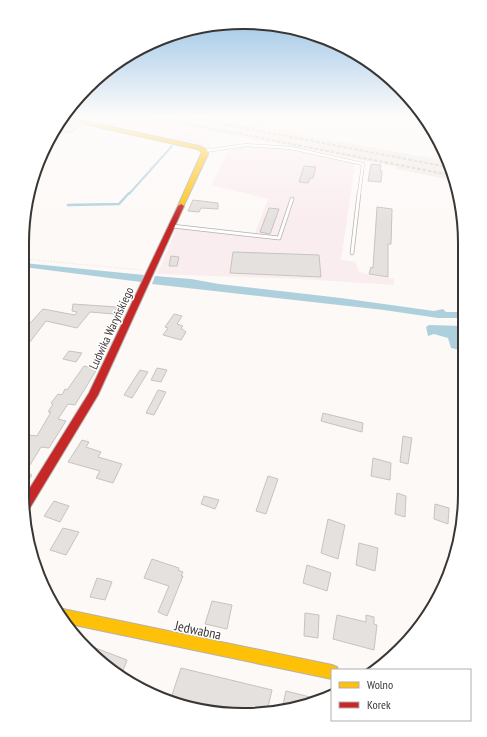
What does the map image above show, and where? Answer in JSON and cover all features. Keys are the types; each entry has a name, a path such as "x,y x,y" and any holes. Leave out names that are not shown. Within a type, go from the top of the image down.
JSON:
{"street":[{"name":"Ludwika Waryńskiego","path":"29,499 93,395 205,152"},
{"name":"Jedwabna","path":"68,617 331,672"}],"lane":[{"path":"311,152 363,164 352,253"},
{"path":"172,226 279,238 292,199"}],"path":[{"path":"29,259 150,271"}],"shaded area":[{"path":"228,152 301,152 355,164 341,260 356,262 358,271 369,275 394,279 394,285 302,279 157,274 169,248 175,230 180,225 255,233 268,199 211,185"},
{"path":"323,152 400,152 442,160 448,179 397,169 397,167"}],"water":[{"path":"29,264 144,275 141,282 29,268"},
{"path":"155,276 191,279 219,284 341,298 434,311 443,309 446,312 458,312 458,318 438,318 384,310 152,284"},
{"path":"429,325 458,326 458,350 451,348 448,338 434,334 428,336 426,327"}],"building":[{"path":"371,164 381,165 381,182 368,181"},
{"path":"304,166 316,167 313,178 310,178 308,183 299,182"},
{"path":"193,200 218,203 218,209 201,208 199,212 188,211"},
{"path":"377,207 392,209 391,244 388,244 388,277 369,274 371,267 373,268"},
{"path":"269,208 279,209 270,234 260,232"},
{"path":"233,252 319,255 321,277 230,273"},
{"path":"171,256 179,257 177,266 169,266"},
{"path":"73,304 117,307 114,314 90,312 77,328 46,321 29,343 29,324 43,309 75,315 77,312 72,311"},
{"path":"174,314 182,316 177,324 183,326 181,328 186,332 181,340 163,335 168,328 165,327"},
{"path":"69,351 82,353 76,362 63,359"},
{"path":"84,366 97,369 75,405 68,404 58,419 66,421 49,448 41,447 29,466 29,435 37,436 51,412 48,412 53,404 51,403 58,394 62,395 65,389 67,390"},
{"path":"157,368 167,370 161,382 151,380"},
{"path":"140,370 148,372 132,398 124,395"},
{"path":"158,390 166,392 154,415 146,413"},
{"path":"323,413 363,423 362,432 321,421"},
{"path":"403,436 412,438 408,464 400,462"},
{"path":"82,440 89,442 86,447 101,452 98,457 122,464 113,483 96,478 100,471 68,462"},
{"path":"373,458 391,463 390,480 371,476"},
{"path":"268,476 278,479 266,514 256,511"},
{"path":"397,493 406,496 405,517 395,514"},
{"path":"204,496 219,500 215,509 201,504"},
{"path":"54,501 69,506 60,522 44,516"},
{"path":"435,504 449,508 448,524 434,519"},
{"path":"328,519 345,525 338,559 321,553"},
{"path":"63,528 79,532 66,555 50,550"},
{"path":"359,543 378,548 375,571 356,565"},
{"path":"152,559 179,568 178,570 183,572 181,576 183,576 167,616 158,612 169,586 144,578"},
{"path":"307,565 331,573 327,591 303,583"},
{"path":"97,578 112,582 105,600 90,597"},
{"path":"212,601 232,605 227,629 205,624"},
{"path":"305,613 319,615 318,638 304,636"},
{"path":"337,615 366,622 366,615 374,617 374,624 377,625 374,650 333,639"},
{"path":"95,648 127,660 123,671"},
{"path":"181,668 272,690 268,706 258,708 229,708 202,704 172,695"},
{"path":"286,691 310,697 299,701 283,704"}],"waterway":[{"path":"129,194 166,152"},
{"path":"68,205 119,204 129,193"}],"railway":[{"path":"334,152 447,174"},
{"path":"372,152 444,166"}],"traffic: slow":[{"path":"181,206 205,152"},
{"path":"68,617 331,672"}],"traffic: jam":[{"path":"29,499 93,395 181,206"}]}
